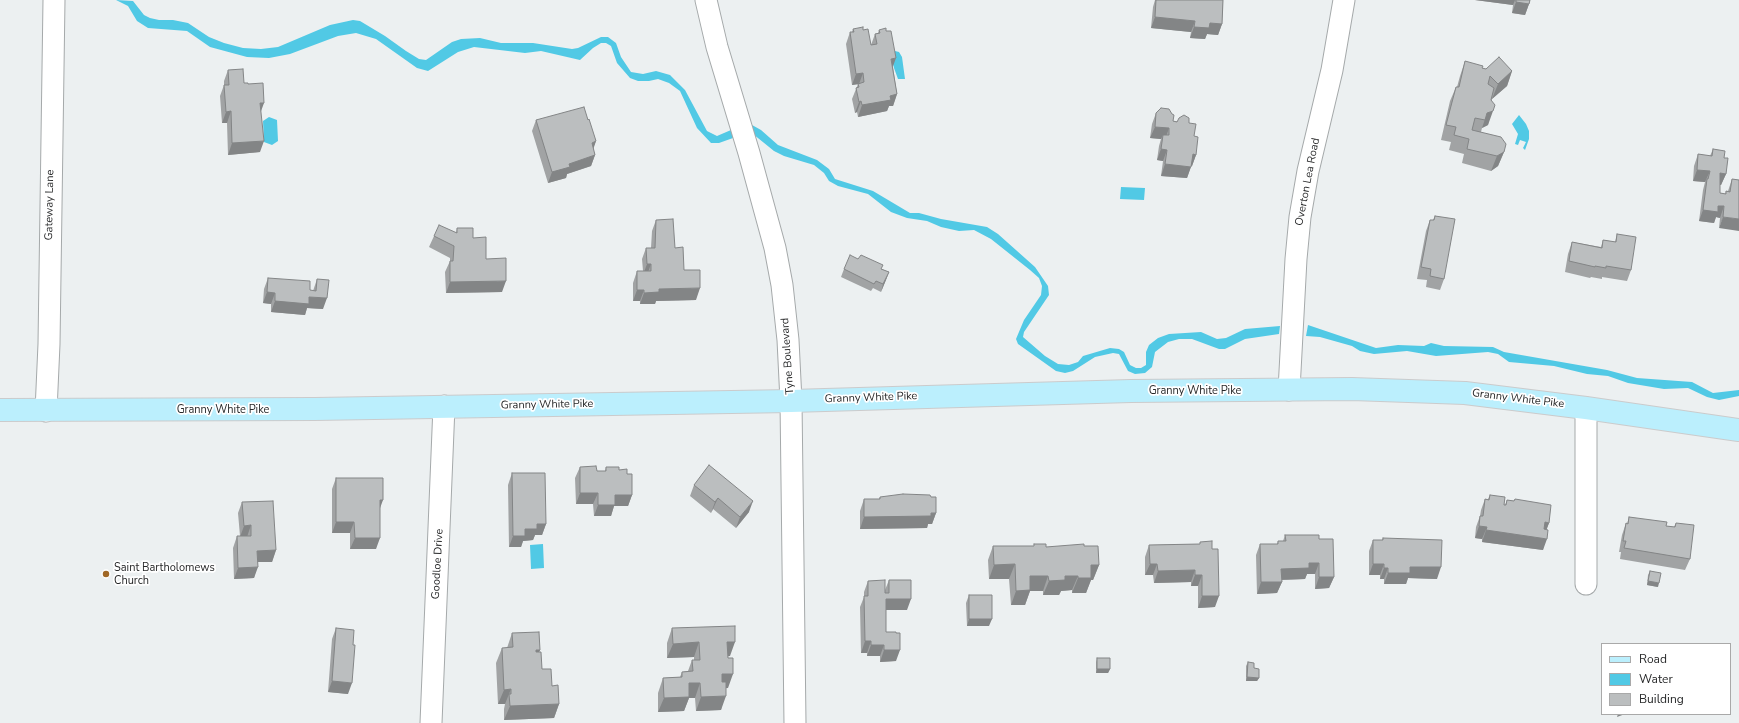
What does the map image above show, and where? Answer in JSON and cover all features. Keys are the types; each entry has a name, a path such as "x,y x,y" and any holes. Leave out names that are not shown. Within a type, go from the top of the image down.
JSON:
{"main road":[{"name":"Granny White Pike","path":"0,410 315,409 791,401 1131,391 1352,389 1465,393 1586,408 1739,430"}],"street":[{"name":"Gateway Lane","path":"46,411 49,344 54,0"},
{"name":"Tyne Boulevard","path":"706,0 717,47 749,153 778,264 788,340 791,401 795,723"},
{"name":"Overton Lea Road","path":"1289,390 1299,223 1308,171 1332,70 1344,0"},
{"name":"Goodloe Drive","path":"431,723 441,511 444,406"},
{"path":"1586,408 1586,584"}],"water":[{"path":"116,0 133,1 144,15 150,18 188,23 209,37 243,48 261,49 278,47 330,25 353,20 360,21 419,59 426,60 452,42 461,39 480,38 501,43 533,43 572,49 578,48 601,37 608,37 616,43 621,57 631,72 643,74 656,71 670,75 685,90 707,131 717,136 731,130 733,138 719,143 711,143 697,128 680,91 669,83 658,79 638,81 630,78 617,63 611,46 606,43 601,43 593,48 580,60 541,51 525,53 474,47 458,52 428,71 417,68 376,39 356,33 338,36 290,54 269,58 247,57 210,47 187,31 148,28 137,21 128,6"},
{"path":"895,51 899,52 902,57 905,79 898,79 894,68 892,60 893,53"},
{"path":"1519,115 1529,131 1529,139 1525,150 1523,148 1526,142 1520,140 1518,145 1515,144 1518,134 1512,124"},
{"path":"269,117 277,120 278,141 272,145 264,142 263,121"},
{"path":"752,125 761,130 778,145 817,160 829,169 835,179 873,191 910,213 919,213 941,219 987,227 998,234 1035,267 1048,286 1049,295 1024,332 1023,337 1045,356 1058,364 1069,365 1078,362 1083,356 1110,348 1119,349 1124,352 1130,365 1136,368 1141,368 1146,365 1146,352 1149,345 1158,338 1169,334 1201,332 1217,339 1226,338 1245,329 1280,326 1279,334 1245,339 1225,349 1219,349 1192,339 1179,339 1168,342 1155,352 1152,367 1145,373 1135,374 1128,371 1119,354 1113,353 1095,357 1073,371 1065,373 1056,371 1018,344 1016,339 1024,320 1041,295 1042,286 1039,278 1030,270 991,239 974,230 959,231 941,227 927,221 907,218 891,212 868,194 838,186 829,181 824,173 814,165 784,156 774,151 753,134"},
{"path":"1121,187 1145,188 1144,200 1120,199"},
{"path":"1308,325 1376,348 1398,345 1424,346 1431,343 1444,346 1493,347 1504,352 1607,370 1637,378 1692,382 1713,393 1739,390 1739,396 1719,400 1707,397 1688,388 1664,389 1628,383 1608,376 1587,374 1554,366 1509,362 1498,354 1488,352 1436,356 1407,351 1374,354 1360,351 1352,346 1320,337 1306,336"},
{"path":"543,544 544,568 531,569 530,545"}],"building":[{"path":"1156,0 1223,0 1222,24 1210,23 1209,28 1194,27 1195,21 1155,17"},
{"path":"1516,0 1530,0 1529,4 1516,2"},
{"path":"863,27 863,30 868,29 871,45 877,44 875,34 880,33 879,30 886,28 886,31 891,31 896,58 891,59 897,94 890,96 891,100 862,105 861,101 859,102 856,88 859,87 858,84 864,82 863,73 856,74 850,32 854,32 853,29"},
{"path":"1499,57 1512,71 1498,84 1490,76 1488,84 1494,88 1491,100 1495,105 1493,111 1487,113 1485,120 1475,118 1472,130 1501,137 1506,144 1504,152 1497,156 1467,149 1469,139 1454,135 1456,127 1446,125 1456,87 1459,87 1465,61 1483,66 1482,68 1486,69"},
{"path":"243,69 244,83 263,83 264,103 260,103 264,141 232,143 231,111 226,112 224,85 229,85 228,70"},
{"path":"584,107 596,141 592,143 595,155 569,164 570,167 552,172 536,120"},
{"path":"1161,108 1169,109 1174,115 1173,121 1177,122 1179,118 1184,115 1189,118 1189,123 1196,124 1194,136 1198,137 1196,155 1193,154 1191,167 1165,164 1167,150 1161,149 1163,135 1169,135 1169,128 1155,127 1156,113"},
{"path":"1713,149 1725,151 1724,158 1728,158 1726,174 1720,173 1720,193 1726,194 1726,191 1730,192 1732,179 1739,180 1739,219 1723,217 1724,206 1718,206 1718,212 1703,210 1707,179 1710,171 1697,170 1698,154 1712,156"},
{"path":"1435,216 1455,219 1444,279 1430,276 1431,269 1421,267 1430,220 1434,220"},
{"path":"673,219 675,248 683,247 684,270 700,270 700,288 659,289 659,292 644,293 644,290 637,290 637,271 651,271 651,264 647,264 646,248 655,248 656,220"},
{"path":"439,225 457,233 457,228 473,228 473,238 486,237 486,259 506,258 506,281 450,282 450,261 453,261 454,246 434,236"},
{"path":"1617,234 1636,237 1631,270 1606,266 1606,268 1595,267 1569,261 1572,242 1602,248 1603,240 1616,242"},
{"path":"850,255 858,259 861,255 883,265 881,269 889,272 883,284 876,281 874,284 844,269"},
{"path":"268,278 310,281 310,290 316,291 317,279 329,280 327,298 309,297 309,304 275,301 275,293 267,292"},
{"path":"709,465 753,501 740,517 718,498 715,502 694,485"},
{"path":"596,466 597,471 606,471 606,467 619,467 619,470 627,469 627,474 632,474 632,495 615,495 615,505 598,505 598,493 580,493 580,467"},
{"path":"512,473 545,473 546,524 537,524 537,529 525,529 525,536 513,536"},
{"path":"336,478 383,478 383,500 380,500 380,538 355,538 354,522 336,522"},
{"path":"903,494 930,495 931,497 936,497 936,513 931,513 931,516 864,517 864,499 880,499 880,497"},
{"path":"1490,495 1505,497 1504,505 1506,505 1507,500 1514,501 1515,499 1551,505 1549,523 1545,522 1544,529 1548,530 1547,539 1486,530 1487,527 1479,526 1480,516 1483,516 1485,499 1489,500"},
{"path":"273,501 276,550 257,551 258,567 238,568 237,536 251,536 251,525 244,526 242,502"},
{"path":"1629,517 1667,522 1666,526 1675,527 1676,523 1694,525 1690,559 1624,548 1626,541 1623,541 1626,523 1628,524"},
{"path":"1285,535 1319,535 1319,539 1333,539 1334,577 1319,577 1319,563 1309,563 1309,568 1281,569 1282,582 1261,582 1260,544 1278,544 1278,541 1286,541"},
{"path":"1383,538 1442,540 1441,567 1410,567 1410,573 1388,573 1388,568 1384,568 1384,564 1373,564 1373,540 1383,540"},
{"path":"1212,541 1212,549 1218,549 1219,596 1202,596 1202,575 1195,575 1195,570 1158,571 1157,564 1150,564 1149,545 1200,544 1200,542"},
{"path":"1034,544 1046,544 1046,547 1084,544 1084,546 1098,546 1099,565 1091,565 1091,578 1065,576 1065,580 1049,581 1048,576 1030,576 1030,590 1016,591 1015,564 994,565 993,546 1034,546"},
{"path":"1650,571 1661,573 1659,583 1648,581"},
{"path":"885,580 885,593 889,593 889,580 911,580 911,599 886,599 886,632 900,633 900,650 884,650 884,645 871,645 871,641 865,641 864,596 868,596 868,581"},
{"path":"969,595 992,595 992,619 969,619"},
{"path":"735,626 735,642 727,642 728,658 733,658 733,674 722,674 722,682 726,682 726,696 701,697 700,683 689,683 689,697 664,698 663,678 682,677 682,672 693,671 692,660 700,660 699,642 673,644 672,628"},
{"path":"336,628 354,630 353,645 355,645 352,683 332,681"},
{"path":"539,632 540,650 536,650 536,652 541,652 542,669 551,669 552,686 558,685 559,704 510,706 509,694 511,694 511,689 504,690 502,648 513,647 512,633"},
{"path":"1097,658 1110,658 1110,669 1097,669"},
{"path":"1248,662 1254,663 1254,668 1259,669 1259,678 1247,677"}],"place":[{"name":"Saint Bartholomews Church","path":"106,574"}]}
